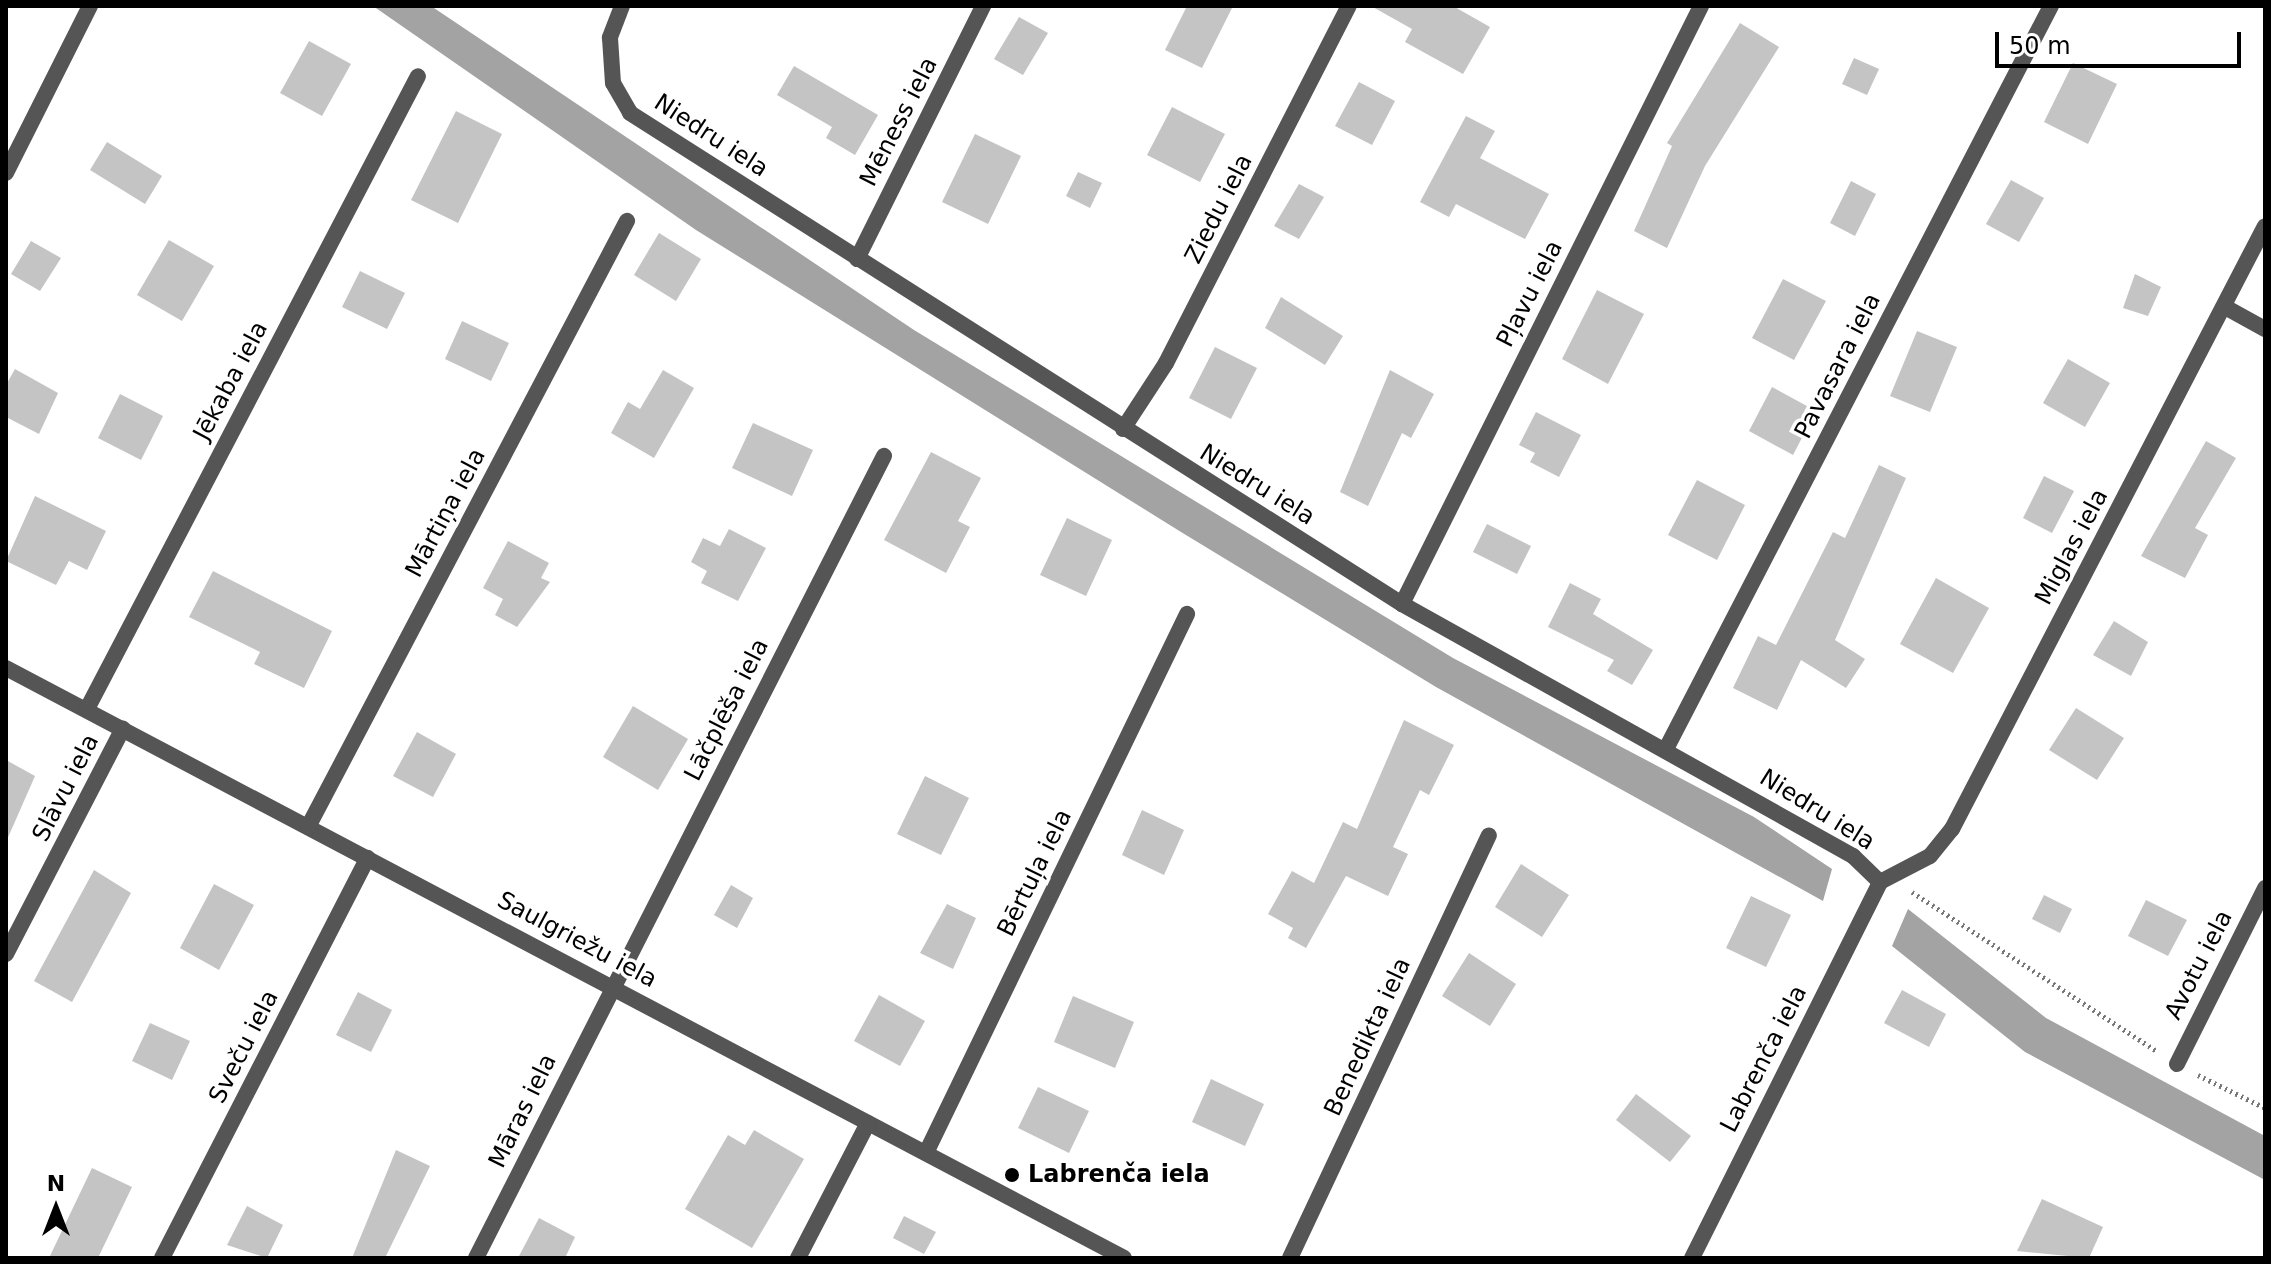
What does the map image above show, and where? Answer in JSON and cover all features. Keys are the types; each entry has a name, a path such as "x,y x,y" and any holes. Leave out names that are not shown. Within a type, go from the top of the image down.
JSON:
{"street":[{"path":"6,173 90,6"},
{"name":"Niedru iela","path":"622,6 610,38 613,83 630,113 1402,604 1667,747 1853,856 1880,882 1900,873"},
{"name":"Mēness iela","path":"857,259 983,6"},
{"name":"Ziedu iela","path":"1123,429 1166,363 1349,6"},
{"name":"Pļavu iela","path":"1402,604 1701,6"},
{"name":"Pavasara iela","path":"1667,747 2051,6"},
{"name":"Jēkaba iela","path":"87,709 418,76"},
{"name":"Mārtiņa iela","path":"308,827 627,221"},
{"name":"Miglas iela","path":"1900,873 1930,856 1952,829 2265,226"},
{"path":"2225,307 2265,329"},
{"name":"Lāčplēša iela","path":"612,986 884,456"},
{"name":"Bērtuļa iela","path":"926,1153 1187,614"},
{"name":"Saulgriežu iela","path":"6,668 1124,1258"},
{"name":"Slāvu iela","path":"6,954 123,728"},
{"name":"Benedikta iela","path":"1290,1258 1489,836"},
{"name":"Sveču iela","path":"162,1258 368,858"},
{"name":"Labrenča iela","path":"1692,1258 1880,882"},
{"name":"Avotu iela","path":"2177,1064 2265,888"},
{"name":"Māras iela","path":"476,1258 612,986"},
{"path":"798,1258 868,1123"}],"path":[{"path":"1900,873 1914,895 2024,972 2177,1064 2265,1108"}],"shaded area":[{"path":"373,6 431,6 914,330 1453,658 1754,817 1832,869 1823,901 1436,687 1181,532 696,230"},
{"path":"1908,909 2046,1018 2265,1136 2265,1180 2025,1052 1892,946"}],"building":[{"path":"1187,6 1233,6 1202,68 1165,50"},
{"path":"1371,6 1453,6 1490,27 1463,74 1405,42 1412,29"},
{"path":"1019,17 1048,33 1023,75 994,59"},
{"path":"1740,23 1779,47 1705,166 1667,248 1634,231 1672,146 1667,143"},
{"path":"309,41 351,64 322,116 280,93"},
{"path":"1854,58 1879,69 1867,95 1842,84"},
{"path":"2073,63 2117,84 2088,144 2044,122"},
{"path":"794,66 878,115 855,155 826,138 832,127 777,95"},
{"path":"1359,82 1395,101 1372,145 1335,126"},
{"path":"1172,107 1225,134 1200,182 1147,155"},
{"path":"456,111 502,134 458,223 411,200"},
{"path":"1466,116 1495,131 1480,158 1549,194 1525,239 1456,204 1449,217 1420,202"},
{"path":"975,134 1021,156 988,224 942,202"},
{"path":"107,142 162,176 145,204 90,170"},
{"path":"1078,172 1102,183 1090,208 1066,196"},
{"path":"2011,180 2044,198 2019,242 1986,224"},
{"path":"1851,181 1876,194 1855,236 1830,223"},
{"path":"1299,184 1324,197 1299,239 1274,226"},
{"path":"659,233 701,259 676,301 634,275"},
{"path":"169,240 214,266 182,321 137,295"},
{"path":"31,241 61,258 40,291 11,274"},
{"path":"360,271 405,293 387,329 342,307"},
{"path":"2135,274 2161,287 2148,316 2123,308"},
{"path":"1783,279 1826,301 1794,360 1752,338"},
{"path":"1597,290 1644,314 1608,384 1562,359"},
{"path":"1281,297 1343,336 1325,365 1265,328"},
{"path":"462,321 509,343 491,381 445,359"},
{"path":"1917,331 1957,347 1930,412 1890,396"},
{"path":"1215,347 1257,368 1231,419 1189,398"},
{"path":"2068,359 2110,383 2085,427 2043,403"},
{"path":"15,369 58,393 39,434 6,417 6,385"},
{"path":"663,370 694,388 654,458 611,433 628,402 640,409"},
{"path":"1390,370 1434,394 1411,438 1402,433 1368,506 1340,492"},
{"path":"1772,387 1816,411 1793,455 1749,431"},
{"path":"120,394 163,416 141,460 98,438"},
{"path":"1536,412 1581,435 1559,477 1530,462 1535,453 1519,445"},
{"path":"753,423 813,450 792,496 732,468"},
{"path":"2206,441 2236,458 2195,528 2208,535 2185,578 2141,556"},
{"path":"931,452 981,478 958,521 970,527 946,573 884,540"},
{"path":"1879,465 1906,478 1835,640 1865,659 1846,688 1801,660 1777,710 1733,688 1758,636 1776,645 1833,532 1845,538"},
{"path":"2044,476 2074,491 2052,533 2023,518"},
{"path":"1697,480 1745,505 1717,560 1668,535"},
{"path":"35,496 106,531 87,570 69,561 56,585 6,561"},
{"path":"1067,518 1112,540 1086,596 1040,575"},
{"path":"1487,524 1531,546 1517,574 1473,552"},
{"path":"729,529 766,548 738,601 701,583 707,571 691,562 703,538 720,546"},
{"path":"508,541 549,563 541,578 550,582 517,627 495,615 503,599 483,588"},
{"path":"213,571 332,631 304,688 254,664 260,652 189,617"},
{"path":"1936,578 1989,608 1953,673 1900,644"},
{"path":"1570,583 1601,599 1593,614 1653,650 1632,685 1607,671 1614,660 1548,627"},
{"path":"2114,621 2148,642 2131,676 2093,655"},
{"path":"633,706 688,739 658,790 603,757"},
{"path":"2076,708 2124,738 2097,780 2049,750"},
{"path":"1404,720 1454,745 1429,795 1420,790 1393,847 1408,854 1388,896 1346,876 1306,948 1288,938 1293,928 1268,914 1292,871 1314,883 1343,822 1357,829"},
{"path":"417,732 456,754 433,797 393,776"},
{"path":"6,760 35,776 6,842"},
{"path":"925,776 969,798 941,855 897,834"},
{"path":"1142,810 1184,830 1164,875 1122,855"},
{"path":"1521,864 1569,895 1542,937 1495,907"},
{"path":"94,870 131,893 72,1002 34,981"},
{"path":"214,884 254,905 219,970 180,948"},
{"path":"731,885 753,898 737,928 714,915"},
{"path":"2044,895 2072,909 2060,933 2032,919"},
{"path":"1751,896 1791,915 1766,967 1726,948"},
{"path":"2146,900 2187,920 2168,956 2128,936"},
{"path":"947,904 976,918 953,969 920,953"},
{"path":"1469,953 1516,984 1490,1026 1442,996"},
{"path":"1902,990 1946,1014 1929,1047 1884,1023"},
{"path":"358,992 392,1010 371,1052 336,1035"},
{"path":"879,995 925,1021 900,1066 854,1041"},
{"path":"1073,996 1134,1022 1115,1068 1054,1042"},
{"path":"150,1023 190,1041 172,1080 132,1061"},
{"path":"1211,1079 1264,1104 1245,1146 1192,1122"},
{"path":"1038,1087 1089,1111 1069,1153 1018,1128"},
{"path":"1636,1094 1691,1136 1670,1162 1616,1120"},
{"path":"754,1130 804,1159 752,1248 685,1209 728,1135 745,1145"},
{"path":"396,1150 430,1166 385,1258 352,1258"},
{"path":"92,1168 132,1187 98,1258 49,1258"},
{"path":"2042,1199 2103,1227 2089,1258 2017,1251"},
{"path":"247,1206 283,1225 267,1258 227,1245"},
{"path":"904,1216 936,1232 924,1254 893,1238"},
{"path":"539,1218 575,1237 565,1258 518,1258"}],"place":[{"name":"Labrenča iela","path":"1012,1175"}]}
